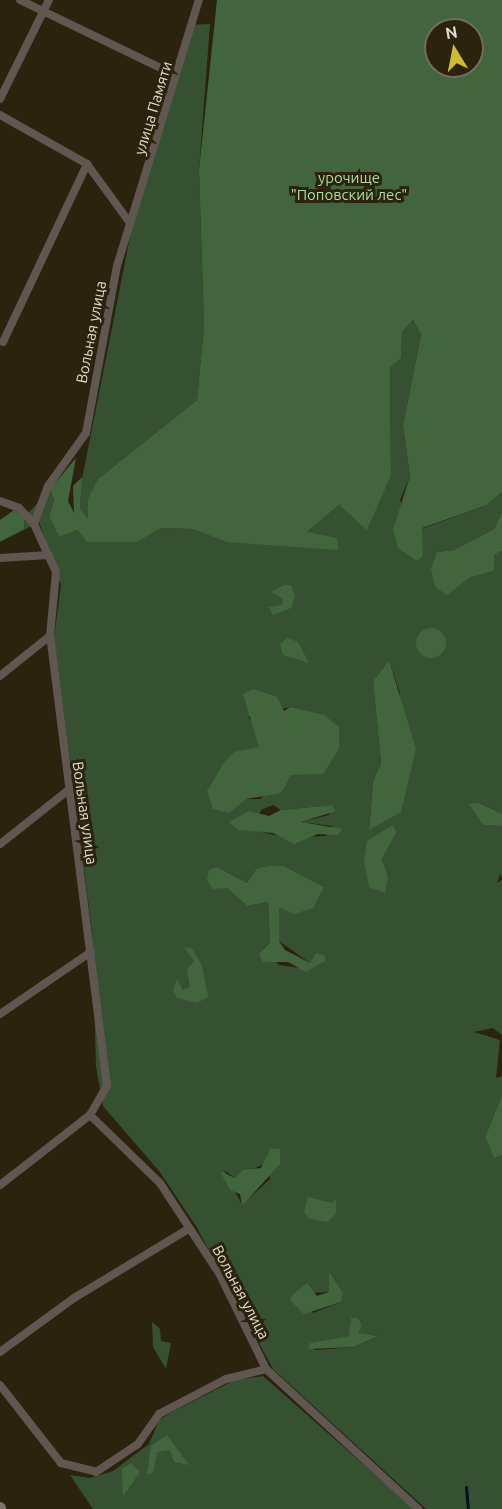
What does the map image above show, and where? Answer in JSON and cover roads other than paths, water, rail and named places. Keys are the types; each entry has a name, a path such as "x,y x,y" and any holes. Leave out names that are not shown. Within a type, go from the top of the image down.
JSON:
{"street":[{"path":"20,0 175,75"},
{"path":"0,99 49,0"},
{"name":"улица Памяти","path":"130,223 199,0"},
{"path":"0,116 87,164 130,223"},
{"path":"3,342 87,164"},
{"name":"Вольная улица","path":"130,223 86,433 48,486 34,524 49,555 57,589 50,636 67,791 91,952 107,1086 90,1115 145,1166 190,1228 219,1273 266,1369"},
{"path":"0,501 19,508 34,524"},
{"path":"0,558 49,555"},
{"path":"0,676 50,636"},
{"path":"0,844 67,791"},
{"path":"0,1014 91,952"},
{"path":"0,1185 90,1115"},
{"path":"0,1352 74,1298 190,1228"},
{"path":"0,1385 61,1463 96,1472 138,1444 159,1414 226,1378 266,1369 418,1509"}],"waterway":[{"path":"466,1487 468,1509"}],"park label":[{"name":"урочище \"Поповский лес\"","path":"349,186"}]}
